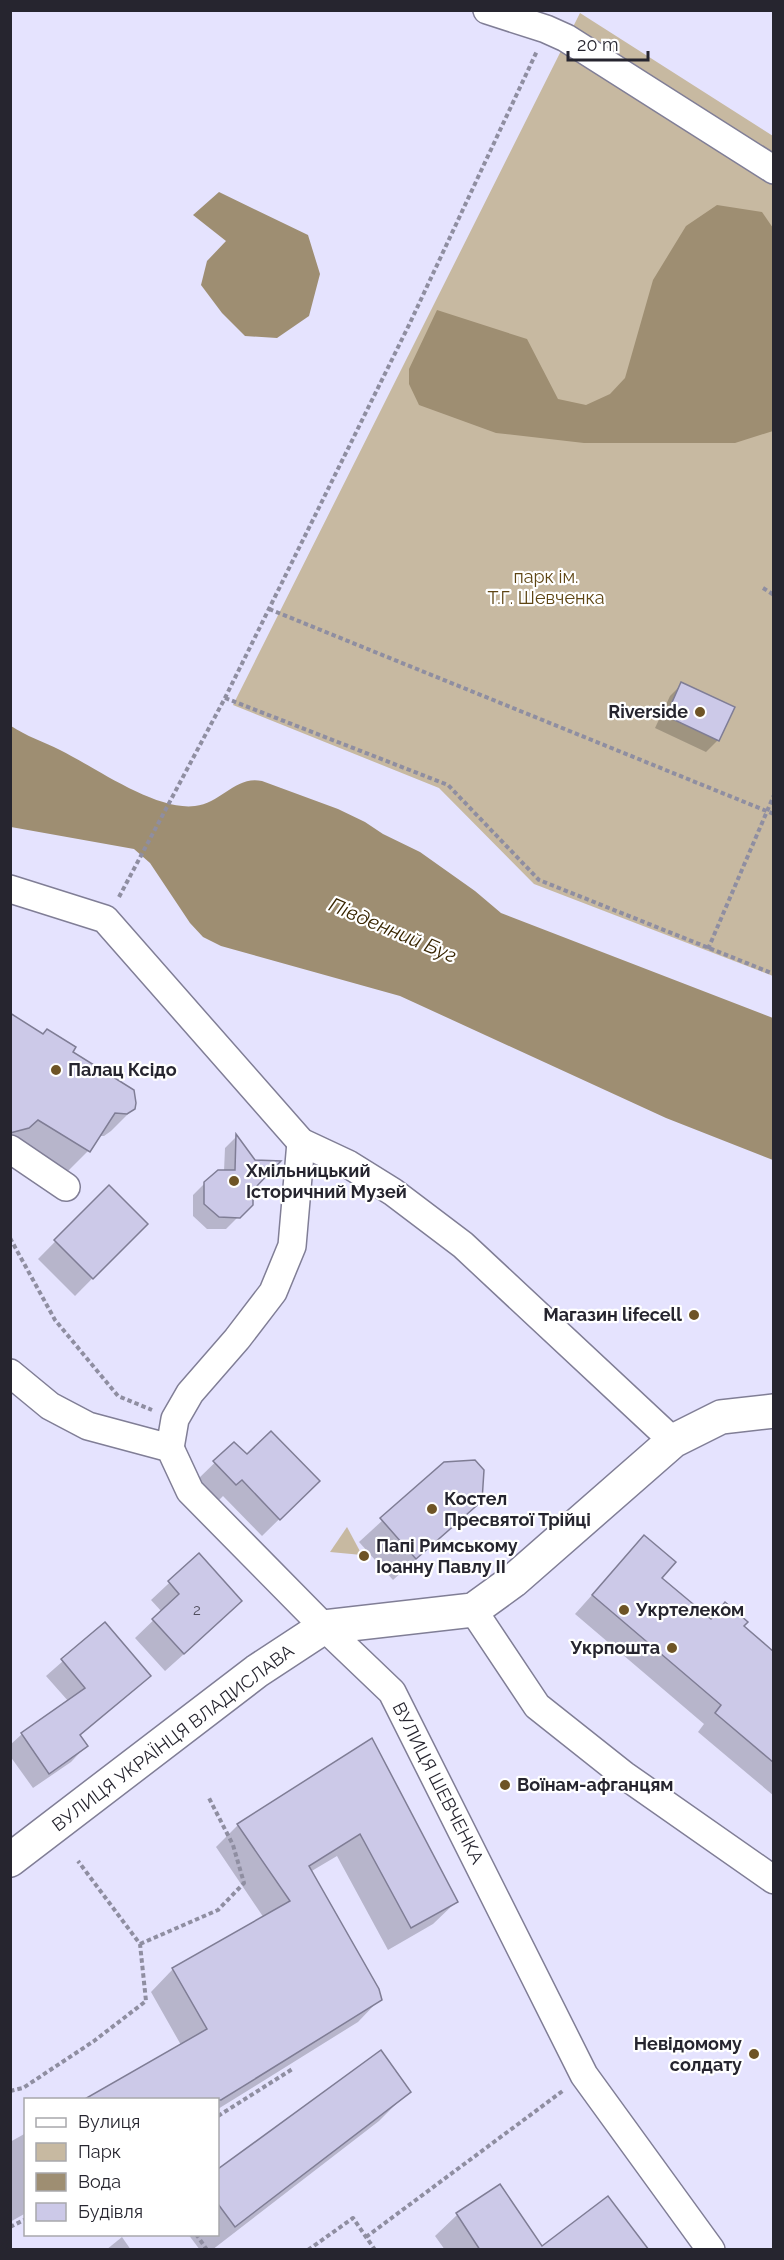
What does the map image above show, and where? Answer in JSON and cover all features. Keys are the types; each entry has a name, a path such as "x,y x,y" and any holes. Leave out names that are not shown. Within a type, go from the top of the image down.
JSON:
{"main road":[{"name":"ВУЛИЦЯ УКРАЇНЦЯ ВЛАДИСЛАВА","path":"10,1860 256,1671 324,1628 473,1610 513,1581 673,1441 721,1416 774,1411"}],"street":[{"path":"487,10 551,20 566,38 774,170"},
{"path":"10,889 105,919 301,1142 348,1164 393,1192 463,1245 673,1441"},
{"path":"10,1373 50,1406 88,1426 170,1448 175,1419 190,1393 237,1339 273,1292 292,1246 301,1142"},
{"path":"10,1149 66,1187"},
{"name":"ВУЛИЦЯ ШЕВЧЕНКА","path":"170,1448 190,1491 324,1628 392,1692 584,2075 711,2250"},
{"path":"473,1610 537,1706 624,1775 774,1880"}],"path":[{"path":"126,886 225,698 409,325 551,20"},
{"path":"763,588 774,595"},
{"path":"268,609 774,813"},
{"path":"225,698 448,785 539,880 774,974"},
{"path":"708,949 774,795"},
{"path":"10,1238 55,1320 118,1396 175,1419"},
{"path":"140,1944 218,1910 244,1883 233,1845 209,1798"},
{"path":"10,2091 22,2088 94,2041 146,2001 140,1944 78,1861"},
{"path":"219,2115 294,2068"},
{"path":"366,2237 584,2075"},
{"path":"308,2250 353,2218 375,2250"},
{"path":"10,2227 24,2220"},
{"path":"197,2236 207,2250"}],"green space":[{"name":"парк ім. Т.Г. Шевченка","path":"580,13 773,136 773,976 534,884 439,788 233,705"},
{"path":"347,1527 362,1555 330,1552"}],"water":[{"path":"219,192 308,235 320,274 309,316 277,338 245,336 222,313 201,285 207,261 226,241 193,215"},
{"path":"717,205 762,212 773,228 773,431 735,443 584,443 496,433 419,405 409,384 409,369 437,310 527,339 558,399 586,405 610,394 625,378 653,280 686,226"},
{"name":"Південний Буг","path":"11,726 126,787 163,802 179,806 204,804 236,785 253,780 262,781 338,809 420,852 475,891 501,913 773,1018 773,1160 666,1118 400,996 221,946 203,937 190,923 150,863 134,849 11,827"}],"building":[{"name":"Riverside","path":"681,682 735,707 719,741 666,716"},
{"name":"Палац Ксідо","path":"10,1013 43,1034 47,1029 76,1047 73,1052 134,1090 135,1109 127,1114 115,1113 90,1152 38,1120 29,1128 10,1133"},
{"name":"Хмільницький Історичний Музей","path":"236,1134 255,1160 281,1161 253,1190 253,1205 240,1218 219,1217 204,1204 204,1182 218,1170 235,1170"},
{"path":"109,1185 148,1224 93,1279 54,1240"},
{"path":"271,1431 320,1481 280,1520 242,1480 236,1485 213,1461 234,1442 247,1454"},
{"name":"Костел Пресвятої Трійці","path":"475,1460 484,1470 482,1501 416,1559 380,1518 444,1462"},
{"path":"644,1535 676,1562 662,1578 711,1619 725,1602 748,1622 744,1626 774,1652 774,1763 715,1713 721,1705 592,1595"},
{"path":"199,1553 242,1601 184,1654 152,1619 179,1594 168,1581"},
{"path":"105,1622 151,1676 80,1735 88,1746 49,1774 21,1733 85,1688 61,1659"},
{"path":"372,1738 458,1902 411,1928 360,1834 309,1866 379,1989 382,2000 221,2100 219,2098 86,2098 207,2029 172,1968 290,1901 237,1824"},
{"path":"381,2050 411,2092 235,2227 219,2205 219,2168"},
{"path":"500,2184 542,2246 608,2196 649,2250 480,2250 456,2213"}],"place":[{"name":"Riverside","path":"700,712"},
{"name":"Палац Ксідо","path":"56,1070"},
{"name":"Хмільницький Історичний Музей","path":"234,1181"},
{"name":"Магазин lifecell","path":"694,1315"},
{"name":"Костел Пресвятої Трійці","path":"432,1509"},
{"name":"Папі Римському Іоанну Павлу ІІ","path":"364,1556"},
{"name":"Укртелеком","path":"624,1610"},
{"name":"Укрпошта","path":"672,1648"},
{"name":"Воїнам-афганцям","path":"505,1785"},
{"name":"Невідомому солдату","path":"754,2054"}]}
